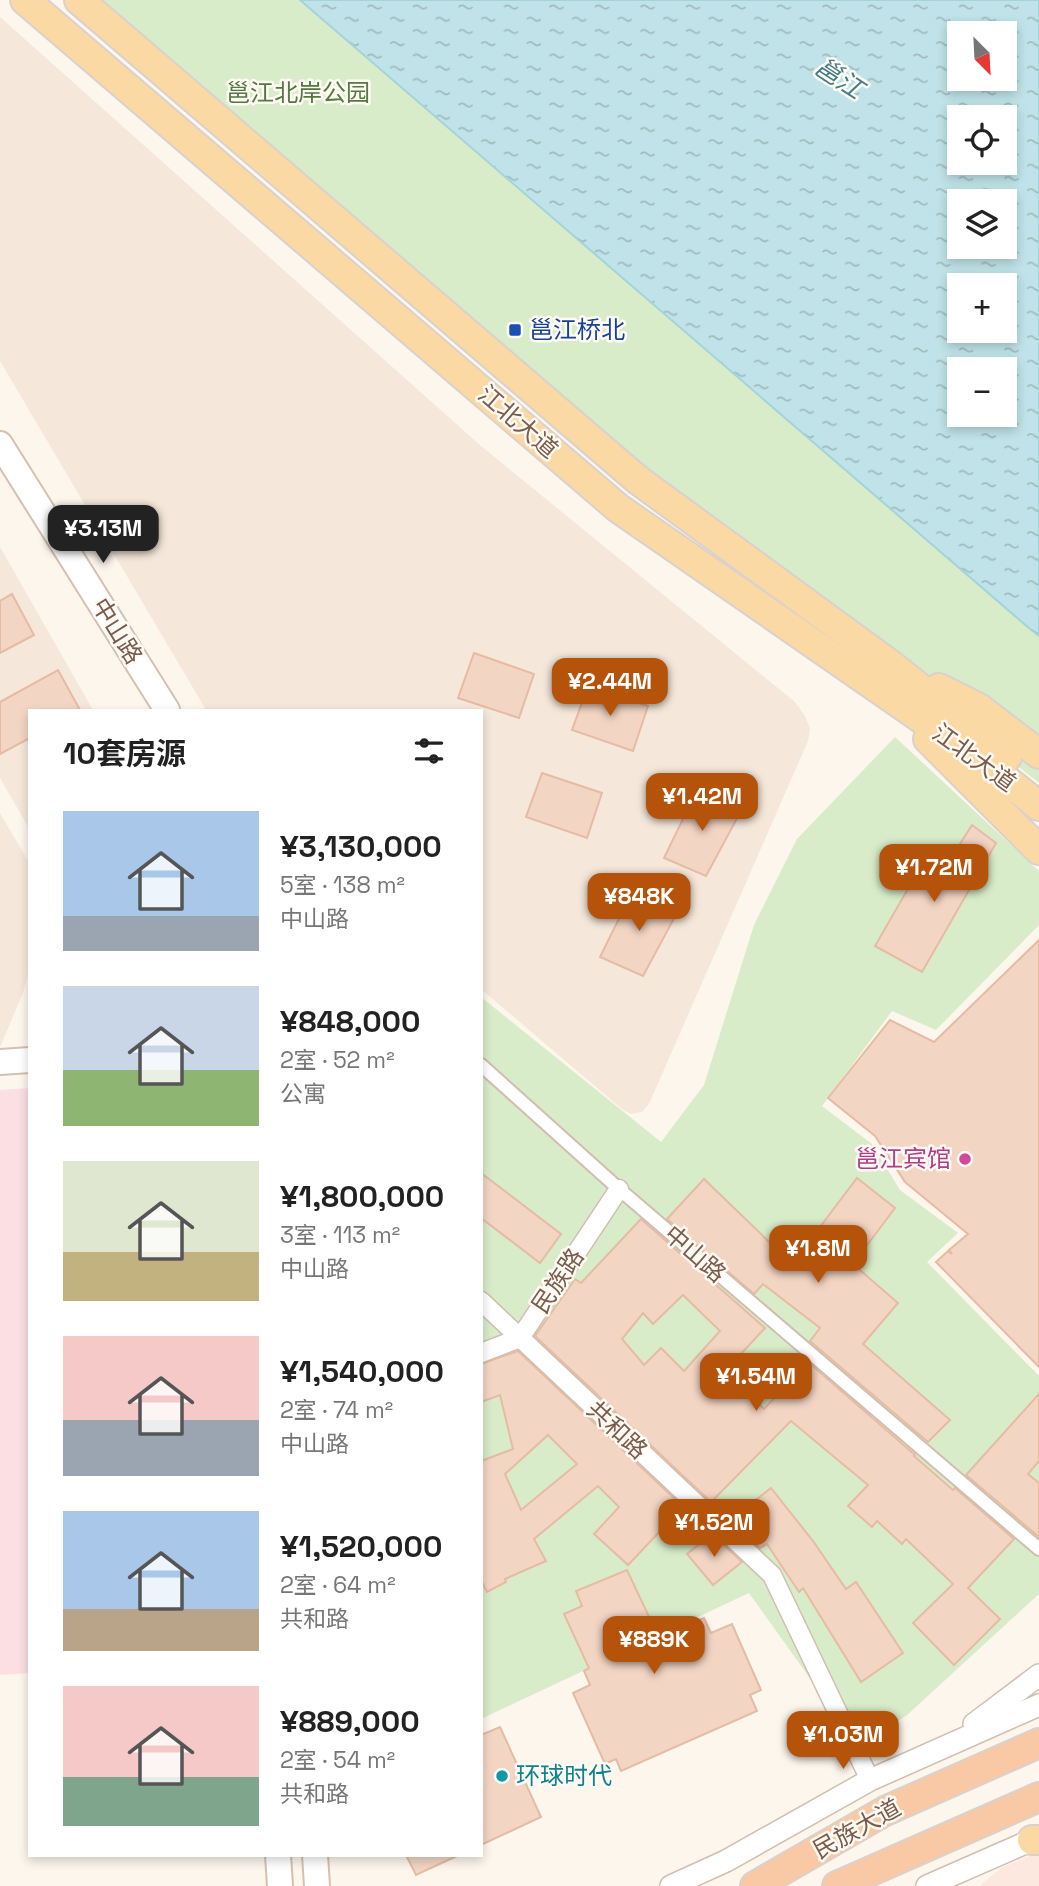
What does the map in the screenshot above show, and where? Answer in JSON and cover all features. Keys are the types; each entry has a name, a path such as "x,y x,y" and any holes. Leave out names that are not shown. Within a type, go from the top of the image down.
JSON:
{"highway":[{"name":"民族大道","path":"755,1886 884,1811 1039,1743"},
{"name":"民族大道","path":"837,1886 1039,1797"}],"main road":[{"name":"江北大道","path":"26,0 618,508 879,690 1039,783"},
{"name":"江北大道","path":"79,0 638,480 891,665 989,755 1039,806"},
{"name":"中山路","path":"0,444 166,709"},
{"path":"891,665 979,708 1039,754"},
{"path":"879,690 1039,850"},
{"path":"0,1062 28,1060"},
{"path":"278,1857 280,1886"},
{"path":"315,1857 317,1886"}],"street":[{"name":"中山路","path":"483,1067 619,1189 1039,1549"},
{"name":"民族路","path":"483,1352 520,1338 619,1189"},
{"name":"共和路","path":"483,1303 772,1575 870,1780"},
{"path":"942,1748 1039,1675"},
{"path":"670,1886 726,1861 870,1780 1039,1705"},
{"path":"927,1886 1037,1839"}],"shaded area":[{"path":"0,17 481,446 795,702 810,729 808,741 649,1104 642,1112 631,1114 623,1110 483,991 483,709 205,709 0,361"},
{"path":"0,547 92,709 28,709 28,827 0,778"},
{"path":"0,813 28,861 28,974 0,1047"},
{"path":"28,1088 28,1673 0,1675 0,1090"},
{"path":"1039,1852 1039,1886 979,1886 1001,1868"}],"green space":[{"name":"邕江北岸公园","path":"79,0 300,0 1039,636 1039,783 891,665 638,480"},
{"path":"895,737 1039,871 1039,925 936,1030 892,1011 822,1106 872,1144 900,1190 958,1233 927,1262 1039,1376 1039,1594 906,1716 857,1744 749,1593 483,1718 483,999 661,1142 704,1085 754,925 797,839"}],"water":[{"name":"邕江","path":"300,0 1039,0 1039,636 1030,629"}],"building":[{"path":"12,594 34,635 0,653 0,601"},
{"path":"474,653 534,674 519,718 458,698"},
{"path":"58,670 79,709 28,709 28,739 0,754 0,702"},
{"path":"588,686 648,706 633,751 572,730"},
{"path":"542,773 602,793 587,838 526,817"},
{"path":"698,788 741,811 706,876 664,858"},
{"path":"972,825 996,843 922,972 875,946 917,873 935,883"},
{"path":"634,888 678,911 643,976 600,957"},
{"name":"邕江宾馆","path":"1039,940 1039,1367 936,1262 948,1251 952,1254 949,1250 968,1234 905,1182 875,1136 828,1098 890,1020 934,1042"},
{"path":"483,1175 561,1234 540,1263 483,1220"},
{"path":"857,1178 895,1208 853,1264 898,1303 863,1344 950,1420 928,1442 810,1341 820,1328 763,1284 754,1294 667,1219 704,1179 792,1264"},
{"path":"641,1219 765,1328 725,1371 764,1409 808,1362 953,1490 955,1488 1014,1539 968,1588 1000,1619 954,1665 913,1623 953,1584 906,1539 902,1544 877,1521 872,1527 848,1506 868,1485 791,1421 711,1502 535,1336 575,1279 581,1283","holes":["683,1295 720,1331 684,1371 661,1348 644,1365 622,1339 643,1313 653,1324"]},
{"path":"518,1351 695,1518 674,1539 664,1527 628,1565 594,1534 619,1507 598,1486 534,1539 546,1561 505,1579 506,1582 487,1592 483,1584 483,1460 513,1449 500,1395 483,1401 483,1363","holes":["548,1435 577,1464 521,1510 505,1474"]},
{"path":"1039,1394 1039,1461 1028,1474 1039,1483 1039,1537 966,1475"},
{"path":"771,1488 813,1541 846,1589 856,1582 903,1653 861,1682 803,1588 799,1592 767,1544 760,1548 730,1520"},
{"path":"712,1534 742,1562 713,1585 687,1554"},
{"path":"627,1570 659,1638 704,1618 711,1633 732,1624 761,1690 750,1695 757,1711 621,1771 616,1759 605,1764 573,1693 590,1685 584,1671 589,1668 564,1614 582,1606 576,1591"},
{"name":"环球时代","path":"500,1727 541,1817 483,1844 483,1734"},
{"path":"407,1857 455,1857 416,1875"}],"place":[{"name":"邕江桥北","path":"515,330"},
{"name":"邕江宾馆","path":"965,1159"},
{"name":"环球时代","path":"502,1776"}]}
